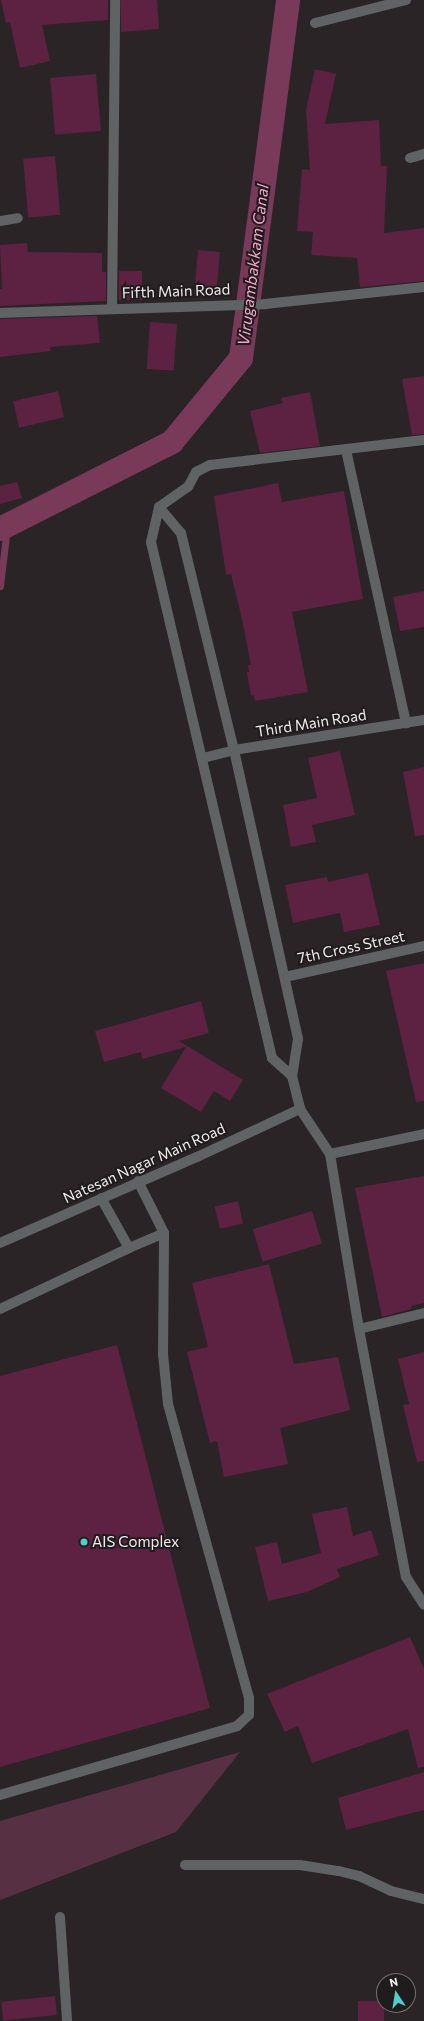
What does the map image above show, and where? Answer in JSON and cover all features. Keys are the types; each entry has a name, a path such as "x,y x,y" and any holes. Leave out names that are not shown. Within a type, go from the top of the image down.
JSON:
{"street":[{"path":"112,309 115,0"},
{"path":"315,23 406,0"},
{"path":"410,158 424,154"},
{"path":"0,220 18,218"},
{"name":"Fifth Main Road","path":"0,313 221,304 265,304 424,287"},
{"path":"292,1076 272,1058 203,758 151,542 159,507 188,487 196,472 210,465 424,440"},
{"path":"346,450 406,724"},
{"path":"159,507 181,533 234,750 298,1040 292,1076 300,1109 330,1154 359,1329 406,1577 424,1605"},
{"name":"Third Main Road","path":"203,758 234,750 424,720"},
{"name":"7th Cross Street","path":"285,976 424,946"},
{"name":"Natesan Nagar Main Road","path":"0,1243 138,1181 197,1157 300,1109"},
{"path":"330,1154 424,1134"},
{"path":"0,1795 237,1726 249,1715 249,1698 168,1404 163,1354 164,1233 138,1181"},
{"path":"101,1198 129,1248"},
{"path":"0,1309 164,1233"},
{"path":"359,1329 424,1313"},
{"path":"185,1865 300,1866 339,1871 359,1876 391,1891 424,1899"},
{"path":"60,1917 67,2021"}],"shaded area":[{"path":"240,1752 176,1832 0,1900 0,1821"}],"building":[{"path":"1,0 108,0 108,20 42,25 50,61 20,68 10,22 6,23"},
{"path":"121,0 157,0 159,29 121,32"},
{"path":"315,69 336,74 325,124 379,120 381,166 387,166 384,233 424,228 424,281 360,287 357,258 311,255 313,232 297,231 302,169 310,170 306,110"},
{"path":"96,74 101,131 55,135 50,78"},
{"path":"55,156 60,215 28,218 23,159"},
{"path":"27,243 28,252 102,253 102,272 106,272 106,301 0,306 0,289 2,289 0,245"},
{"path":"198,250 220,252 216,297 194,295"},
{"path":"119,271 142,271 142,300 119,300"},
{"path":"97,316 100,343 50,347 51,351 0,357 0,319"},
{"path":"150,322 177,324 174,371 147,369"},
{"path":"424,376 424,434 412,435 402,379"},
{"path":"58,391 64,417 19,428 13,401"},
{"path":"310,392 320,446 260,453 250,411 283,403 281,398"},
{"path":"17,482 22,498 0,504 0,486"},
{"path":"278,483 282,502 344,491 363,599 292,612 308,692 255,701 254,695 251,696 247,672 249,672 248,665 251,665 242,619 231,574 226,575 214,496"},
{"path":"424,591 424,627 400,631 393,597"},
{"path":"340,751 355,815 312,825 316,842 291,847 283,805 317,798 308,758"},
{"path":"424,767 424,835 415,836 403,772"},
{"path":"368,873 380,925 344,932 340,913 293,923 285,885 327,877 328,882"},
{"path":"424,963 424,1101 416,1102 386,971"},
{"path":"201,1001 209,1033 179,1041 243,1080 230,1101 214,1091 201,1112 161,1088 186,1047 142,1059 141,1052 104,1062 95,1031"},
{"path":"424,1176 424,1303 411,1306 411,1309 382,1317 355,1188"},
{"path":"238,1201 243,1223 220,1229 215,1206"},
{"path":"312,1211 322,1244 263,1262 253,1229"},
{"path":"269,1264 294,1364 338,1357 350,1410 280,1428 288,1464 224,1477 217,1441 210,1443 187,1352 208,1347 192,1283"},
{"name":"AIS Complex","path":"117,1345 210,1708 0,1767 0,1376"},
{"path":"424,1352 424,1461 417,1462 403,1405 409,1404 398,1359"},
{"path":"347,1507 353,1536 371,1530 379,1555 337,1569 340,1577 307,1592 268,1601 255,1547 277,1542 282,1564 321,1553 312,1514"},
{"path":"410,1637 424,1669 424,1767 418,1768 408,1729 312,1763 298,1726 285,1732 267,1694"},
{"path":"424,1772 424,1810 346,1830 338,1798"},
{"path":"55,1996 57,2015 3,2021 1,2002"},
{"path":"358,2001 376,2001 376,2013 384,2013 384,2021 358,2021"}],"waterway":[{"name":"Virugambakkam Canal","path":"0,529 172,442 241,358 288,0"},
{"name":"Virugambakkam Canal","path":"0,586 7,527"}],"place":[{"name":"AIS Complex","path":"84,1542"}]}
